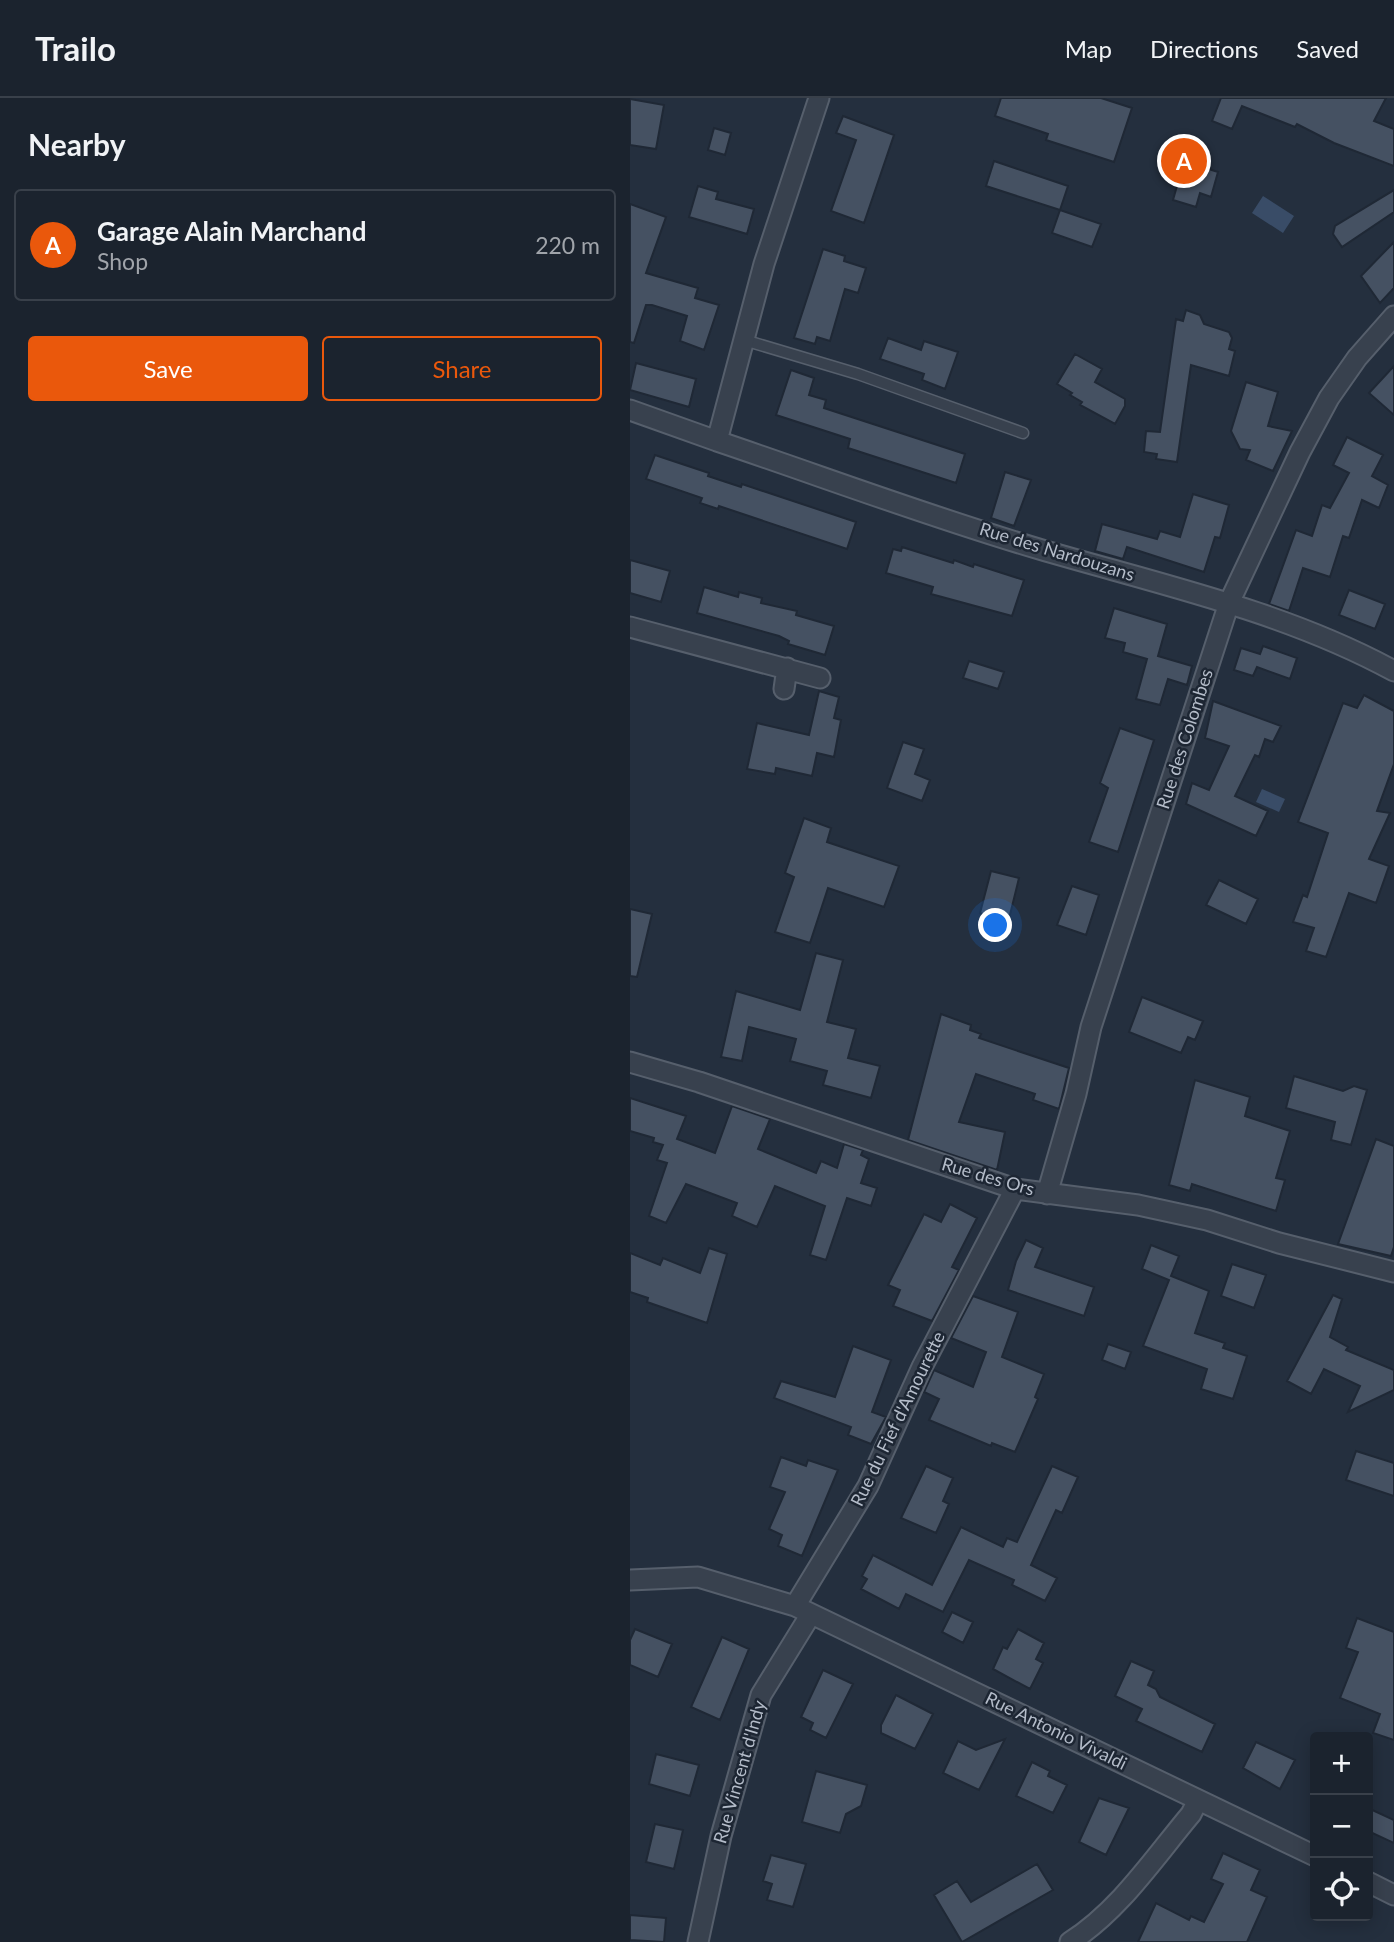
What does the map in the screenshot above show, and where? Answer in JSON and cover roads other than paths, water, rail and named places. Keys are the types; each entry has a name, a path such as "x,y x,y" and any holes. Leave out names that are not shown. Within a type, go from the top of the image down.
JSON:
{"street":[{"path":"717,441 764,264 819,98"},
{"name":"Rue des Colombes","path":"1047,1194 1076,1094 1091,1027 1229,603 1300,452 1329,398 1357,358 1394,316"},
{"name":"Rue des Nardouzans","path":"630,411 1035,548 1229,603 1349,646 1394,671"},
{"path":"630,627 820,678"},
{"path":"784,689 787,668"},
{"name":"Rue des Ors","path":"630,1062 699,1082 1015,1189 1138,1205 1208,1220 1279,1244 1394,1272"},
{"name":"Rue du Fief d'Amourette","path":"803,1610 868,1486 922,1367 1015,1189"},
{"path":"630,1580 698,1577 803,1610"},
{"name":"Rue Antonio Vivaldi","path":"803,1610 1310,1854"},
{"name":"Rue Vincent d'Indy","path":"698,1942 721,1836 761,1695 803,1610"},
{"path":"1077,1937 1122,1898 1191,1814 1198,1800"},
{"path":"1373,1884 1394,1895"},
{"path":"1077,1937 1102,1942"}],"lane":[{"path":"744,340 858,374 1023,433"}],"water":[{"path":"1263,196 1294,216 1283,233 1252,213"},
{"path":"1262,789 1285,799 1279,812 1256,802"}],"place":[{"name":"Garage Alain Marchand","path":"1184,161"}]}
